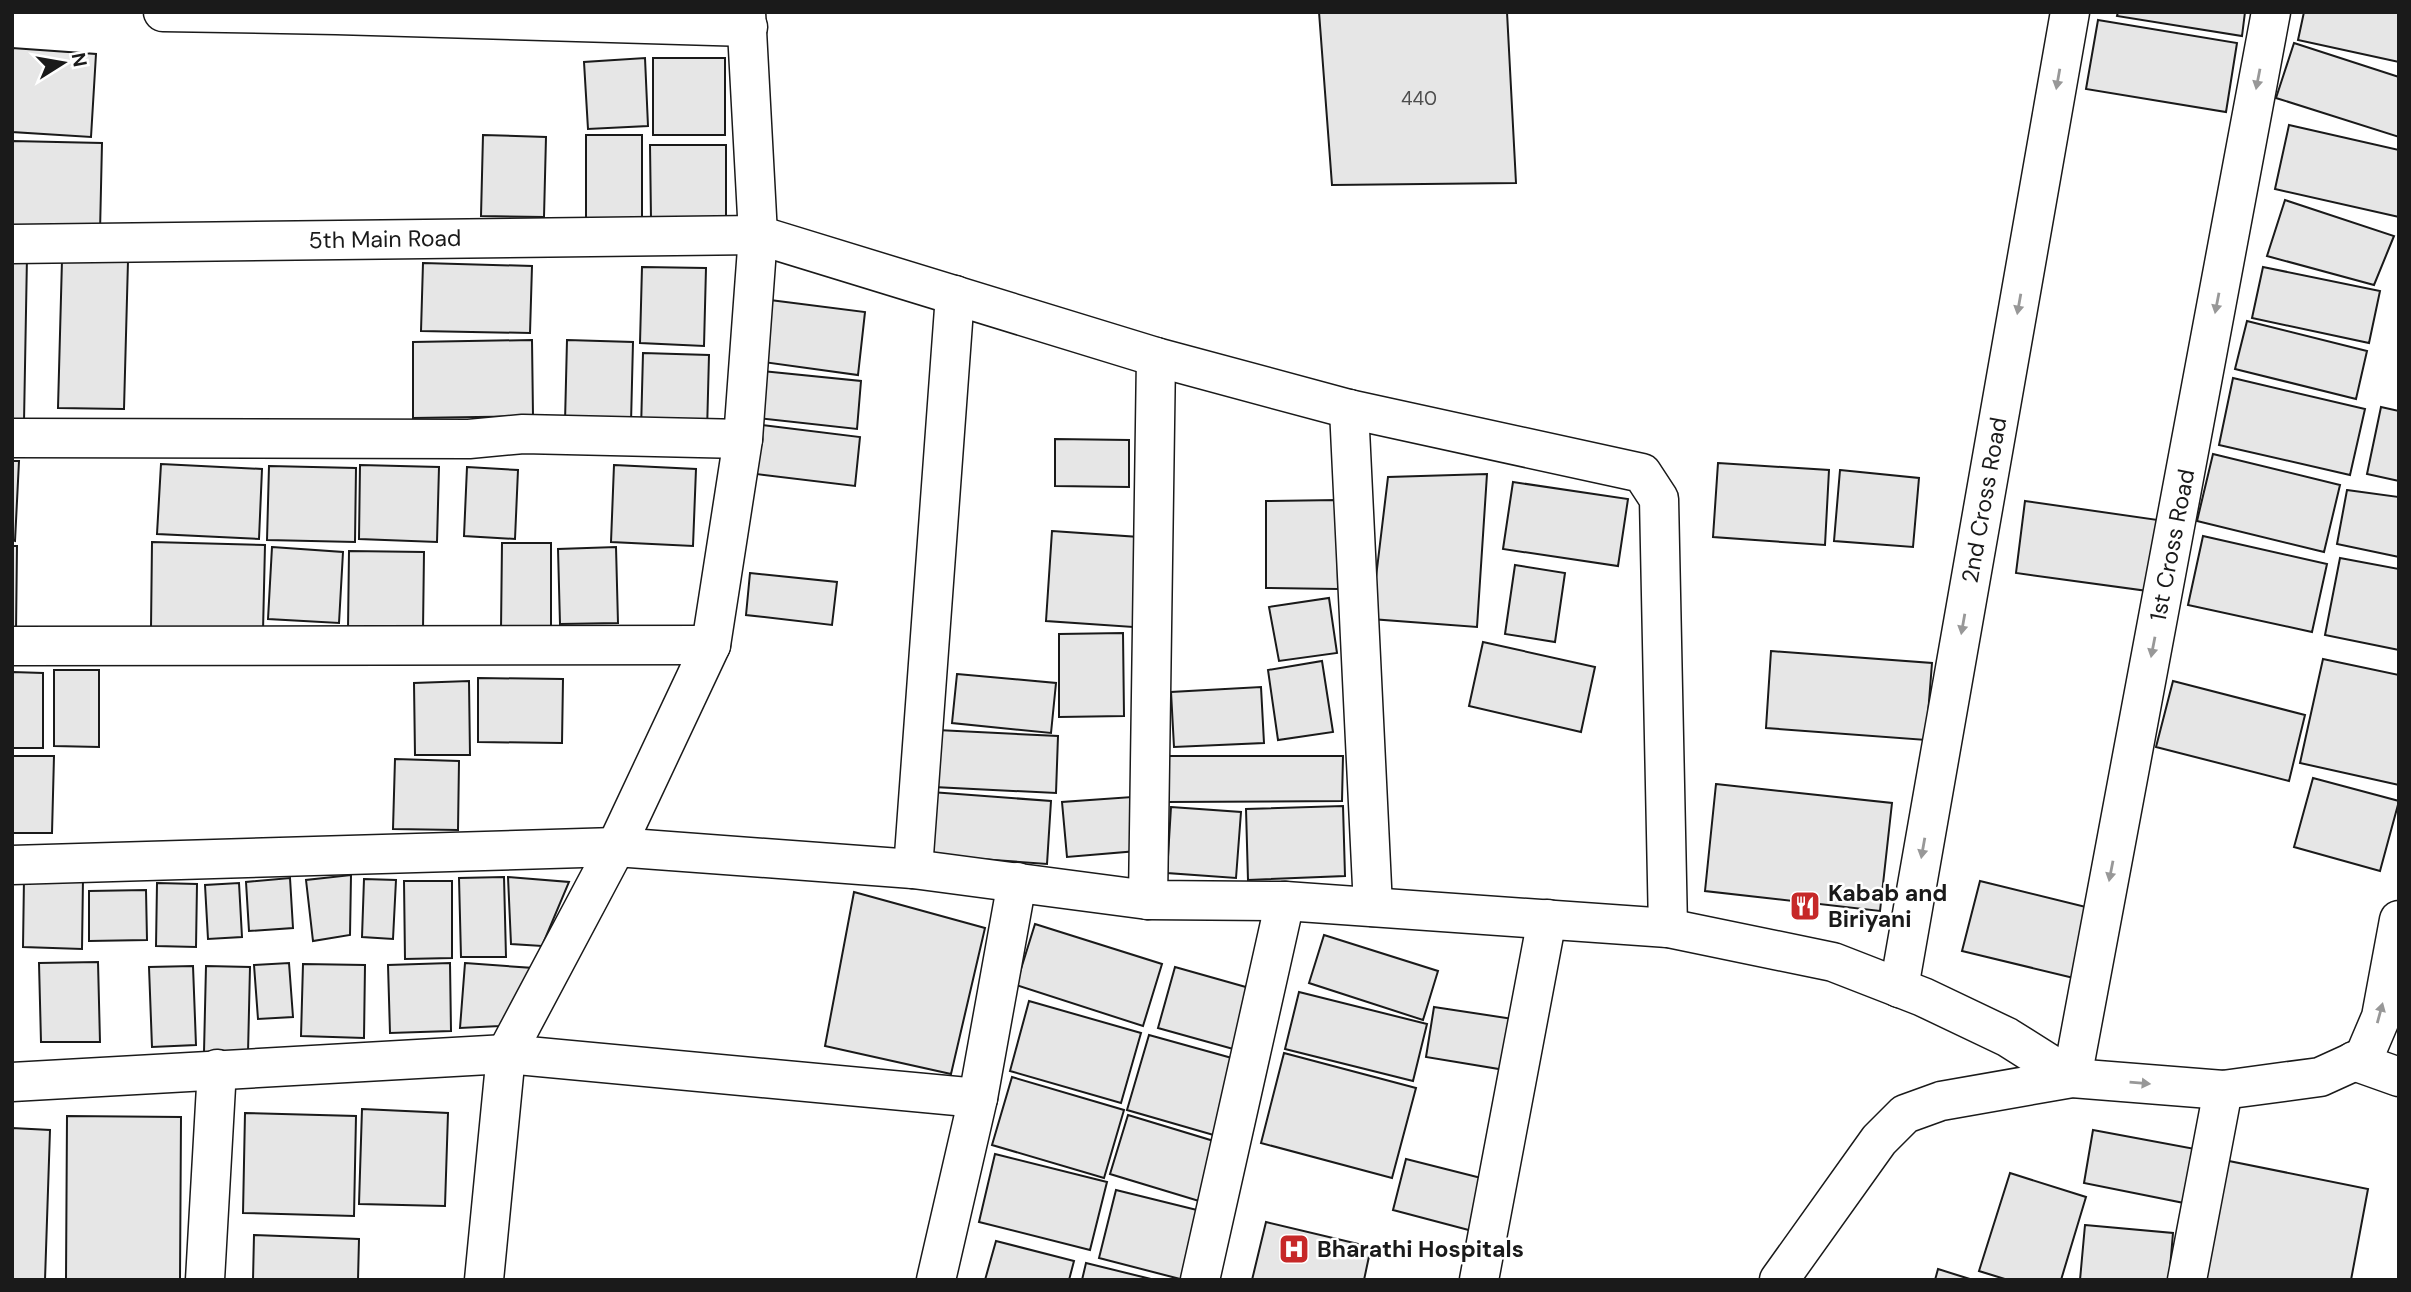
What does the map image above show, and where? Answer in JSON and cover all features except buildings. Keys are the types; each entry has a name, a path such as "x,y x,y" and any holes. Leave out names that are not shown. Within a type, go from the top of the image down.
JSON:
{"street":[{"path":"163,12 747,20 758,235 743,439 712,645 616,847 506,1054 484,1280"},
{"name":"2nd Cross Road","path":"1899,988 2070,12"},
{"name":"1st Cross Road","path":"2072,1077 2271,12"},
{"name":"5th Main Road","path":"12,244 758,235 1156,357 1349,409 1642,473 1659,499 1668,928"},
{"path":"913,869 955,295"},
{"path":"1148,900 1156,357"},
{"path":"1349,409 1373,907"},
{"path":"12,438 469,439 523,434 743,439"},
{"path":"12,646 712,645"},
{"path":"12,865 616,847 913,869 1148,900 1285,901 1668,928 1833,962 1923,997 2007,1037 2072,1077"},
{"path":"936,1280 978,1098 1017,882"},
{"path":"1200,1280 1285,901"},
{"path":"1479,1280 1547,919"},
{"path":"1779,1280 1880,1140 1905,1114 1941,1101 2072,1077 2224,1090 2320,1077 2364,1057 2381,1017 2399,920"},
{"path":"12,1082 506,1054 978,1098"},
{"path":"2354,1062 2399,1077"},
{"path":"205,1280 217,1069"},
{"path":"2187,1280 2224,1090"}],"place":[{"name":"Kabab and Biriyani","path":"1805,906"},
{"name":"Bharathi Hospitals","path":"1294,1249"}]}
